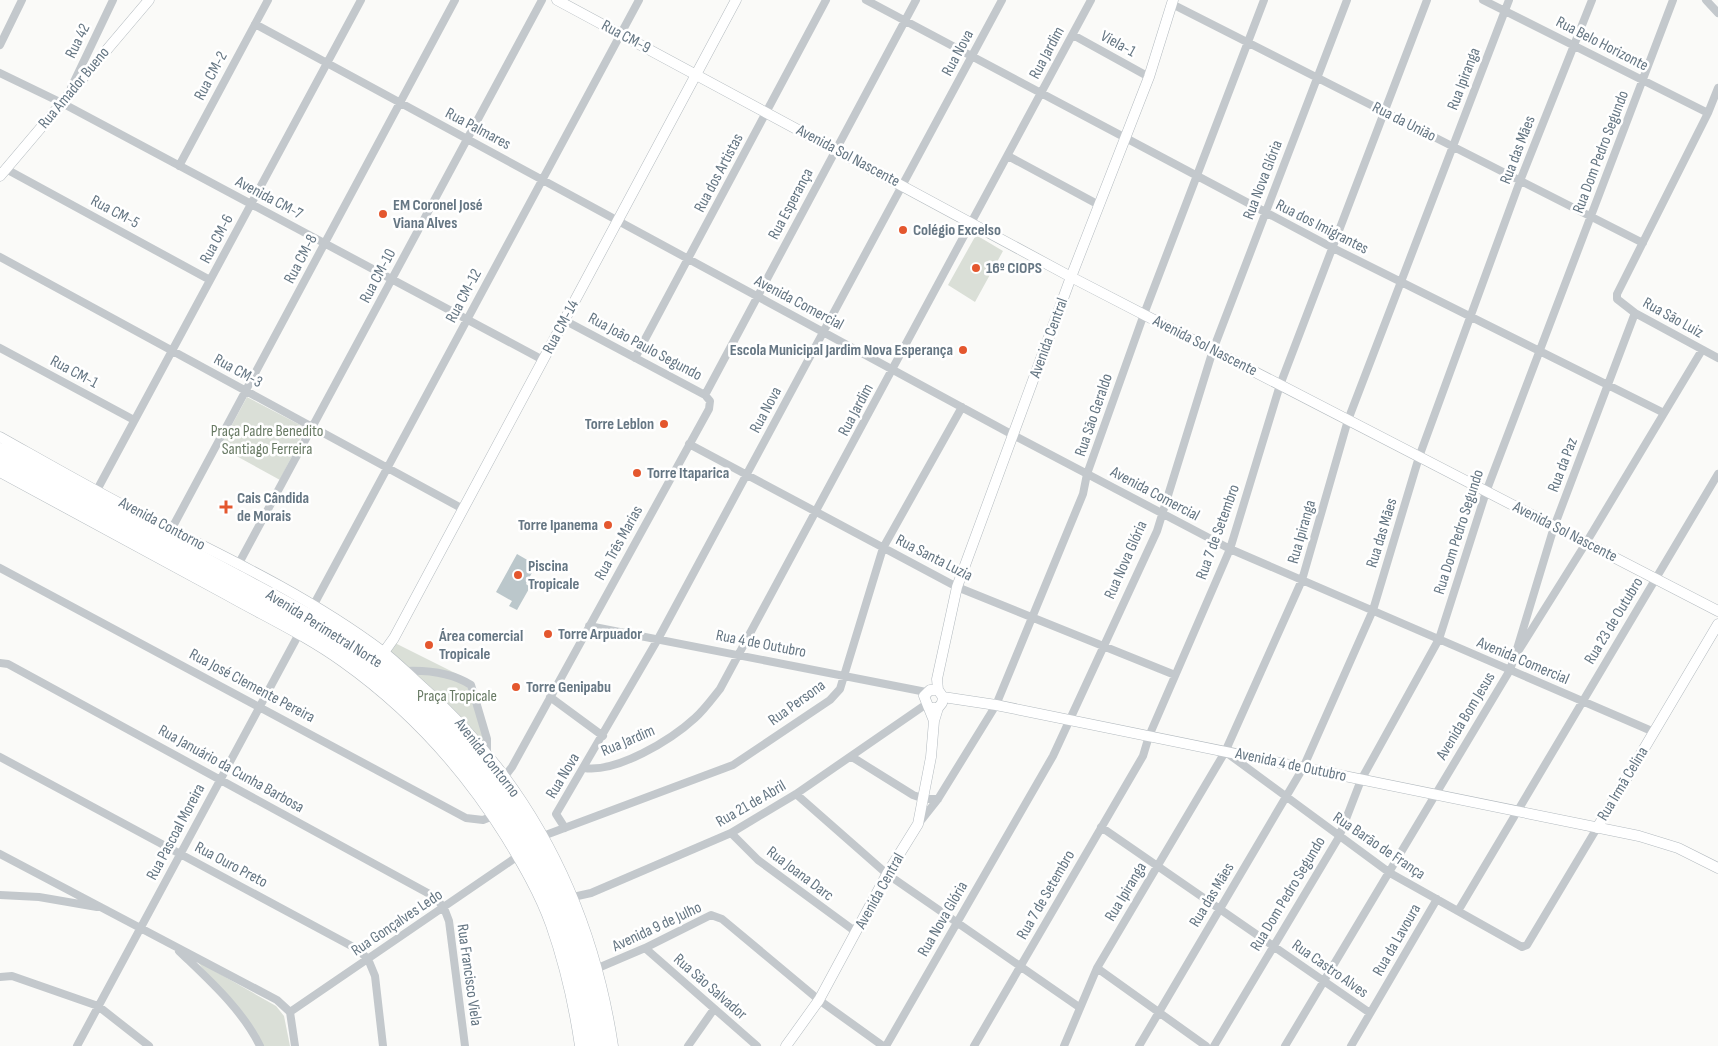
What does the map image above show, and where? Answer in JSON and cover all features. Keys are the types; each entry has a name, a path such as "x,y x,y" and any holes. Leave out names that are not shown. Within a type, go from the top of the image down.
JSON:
{"highway":[{"name":"Avenida Perimetral Norte","path":"0,450 388,668 418,695 473,752 507,797 534,838 566,907 592,988 602,1046"},
{"name":"Avenida Perimetral Norte","path":"1,472 171,552 306,621 378,677 420,713 447,741 494,797 520,837 551,899 577,975 591,1046"},
{"path":"374,686 404,700"},
{"path":"420,713 430,736"},
{"path":"530,878 551,899 550,923"}],"street":[{"path":"0,45 22,0"},
{"name":"Rua 42","path":"69,95 113,0"},
{"name":"Rua Amador Bueno","path":"3,173 149,0"},
{"name":"Rua CM-2","path":"179,166 268,0"},
{"name":"Rua CM-6","path":"97,490 361,0"},
{"name":"Rua CM-8","path":"172,530 455,0"},
{"name":"Rua CM-10","path":"238,565 542,0"},
{"name":"Rua CM-9","path":"557,0 696,75"},
{"name":"Rua CM-12","path":"306,621 639,0"},
{"name":"Rua CM-14","path":"384,652 394,638 736,0"},
{"name":"Rua dos Artistas","path":"636,358 826,0"},
{"name":"Rua dos Imigrantes","path":"866,0 1265,213 1664,413"},
{"name":"Rua Esperança","path":"708,398 758,296 916,0"},
{"name":"Rua Nova","path":"565,828 556,814 658,639 1002,0"},
{"name":"Rua Jardim","path":"584,768 595,770 605,767 633,757 666,741 696,718 720,689 1092,0"},
{"name":"Rua São Geraldo","path":"918,824 938,799 996,705 1083,494 1088,474 1144,314 1264,0"},
{"name":"Rua Nova Glória","path":"885,1046 1053,756 1157,530 1213,350 1347,0"},
{"name":"Rua 7 de Setembro","path":"974,1046 1143,756 1149,736 1230,549 1280,385 1427,0"},
{"name":"Rua Belo Horizonte","path":"1483,0 1708,113"},
{"name":"Rua Ipiranga","path":"1064,1046 1097,968 1225,752 1302,580 1348,420 1509,0"},
{"name":"Rua das Mães","path":"1139,1046 1303,768 1373,610 1419,457 1520,181 1592,0"},
{"name":"Rua Dom Pedro Segundo","path":"1214,1046 1339,837 1360,780 1438,639 1486,492 1673,0"},
{"path":"1706,0 1718,13"},
{"name":"Rua da União","path":"1170,1 1317,78 1643,242"},
{"name":"Avenida Central","path":"786,1046 819,1000 887,874 918,824 932,757 934,721 931,707 924,701 934,692 957,587 1071,277 1149,77 1170,1"},
{"name":"Rua Palmares","path":"255,24 688,259"},
{"name":"Viela-1","path":"1073,35 1149,77"},
{"name":"Avenida CM-7","path":"0,73 62,103 543,360"},
{"name":"Avenida Sol Nascente","path":"696,75 1071,277 1718,611"},
{"path":"1643,242 1708,113 1718,88"},
{"path":"1008,156 1099,205"},
{"name":"Rua CM-5","path":"3,173 210,280"},
{"name":"Rua São Luiz","path":"1643,242 1617,299 1635,313 1718,358"},
{"name":"Rua CM-3","path":"0,257 463,509"},
{"name":"Avenida Comercial","path":"688,259 1013,435 1230,549 1654,732"},
{"name":"Rua da Paz","path":"1514,658 1554,527 1635,313"},
{"name":"Rua João Paulo Segundo","path":"564,320 708,398"},
{"name":"Rua CM-1","path":"0,348 134,420"},
{"name":"Avenida Bom Jesus","path":"1285,1046 1510,670 1514,658 1586,543 1702,350"},
{"name":"Rua Três Marias","path":"505,776 512,767 709,409 708,398"},
{"name":"Rua Persona","path":"543,836 733,765 830,700 840,689 883,548 962,407"},
{"name":"Avenida Contorno","path":"0,437 238,565 306,621 342,661 374,686 430,736 463,774 493,816 530,878 550,923 573,999 580,1046"},
{"name":"Rua Santa Luzia","path":"689,444 957,587 1176,675"},
{"name":"Rua 23 de Outubro","path":"1458,911 1718,474"},
{"name":"Rua José Clemente Pereira","path":"0,568 466,818 483,820 493,816"},
{"name":"Avenida Contorno","path":"306,621 384,652 444,706 505,776 543,836 573,897 598,968 613,1046"},
{"name":"Rua Pascoal Moreira","path":"77,1046 306,621"},
{"path":"1524,622 1534,625"},
{"name":"Rua Irmã Celina","path":"1527,945 1718,624"},
{"name":"Rua 4 de Outubro","path":"589,626 934,692"},
{"name":"Rua Januário da Cunha Barbosa","path":"0,663 8,664 221,778 435,897 444,908"},
{"path":"405,671 435,672 461,679 471,685 487,739 487,754"},
{"path":"931,707 942,704 934,692"},
{"name":"Avenida 4 de Outubro","path":"934,692 1639,836 1678,848 1718,868"},
{"path":"550,698 602,736"},
{"name":"Rua 21 de Abril","path":"573,897 591,893 731,833 796,794 931,707"},
{"name":"Rua Barão de França","path":"1225,752 1390,873 1522,947 1527,945"},
{"name":"Rua Ouro Preto","path":"0,757 356,949 368,959"},
{"path":"852,757 913,795 924,799 938,799"},
{"path":"796,794 887,874 1079,1007"},
{"name":"Rua Castro Alves","path":"1102,827 1370,1013"},
{"name":"Rua Joana Darc","path":"731,833 758,860 856,932"},
{"path":"0,854 277,1000 290,1012 294,1046"},
{"name":"Rua Gonçalves Ledo","path":"290,1012 518,856"},
{"path":"0,894 39,897 104,908"},
{"name":"Rua da Lavoura","path":"1351,1046 1437,899"},
{"name":"Rua Francisco Viela","path":"444,908 449,921 465,1046"},
{"name":"Avenida 9 de Julho","path":"598,968 645,948 711,915 722,918 819,1000 885,1046"},
{"path":"172,945 217,988 255,1036 260,1046"},
{"name":"Rua São Salvador","path":"645,948 756,1046"},
{"path":"368,959 374,976 383,1046"},
{"path":"1097,968 1206,1046"},
{"path":"0,977 12,976 98,1006 149,1046"},
{"path":"688,1046 714,1009"}],"green space":[{"name":"16º CIOPS","path":"976,235 1003,251 975,302 948,285"},
{"name":"Praça Padre Benedito Santiago Ferreira","path":"247,397 306,428 280,480 220,447"},
{"name":"Praça Tropicale","path":"395,643 455,673 471,685 487,754 384,652"},
{"path":"197,961 276,1006 284,1016 290,1046 262,1046"}],"shaded area":[{"name":"Piscina Tropicale","path":"517,554 536,565 526,584 530,587 517,610 509,606 512,601 496,592"}],"place":[{"name":"EM Coronel José Viana Alves","path":"383,214"},
{"name":"Colégio Excelso","path":"903,230"},
{"name":"16º CIOPS","path":"976,268"},
{"name":"Escola Municipal Jardim Nova Esperança","path":"963,350"},
{"name":"Torre Leblon","path":"664,424"},
{"name":"Torre Itaparica","path":"637,473"},
{"name":"Cais Cândida de Morais","path":"226,507"},
{"name":"Torre Ipanema","path":"608,525"},
{"name":"Piscina Tropicale","path":"518,575"},
{"name":"Torre Arpuador","path":"548,634"},
{"name":"Área comercial Tropicale","path":"429,645"},
{"name":"Torre Genipabu","path":"516,687"}]}
